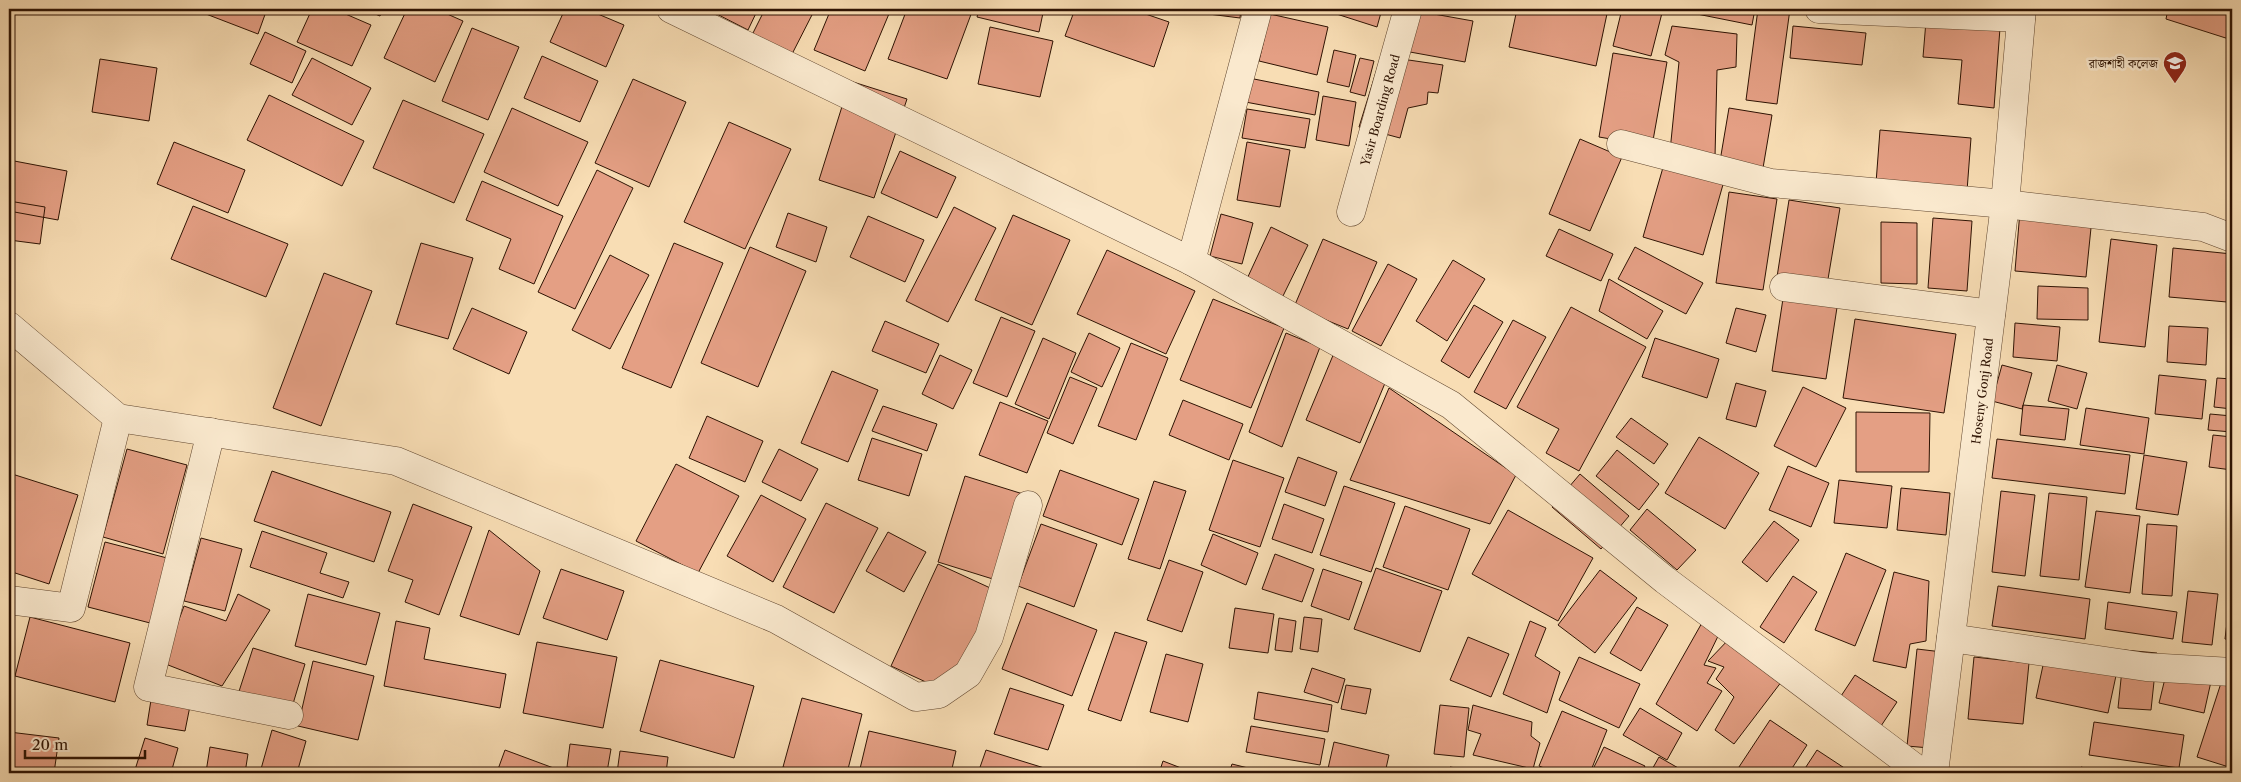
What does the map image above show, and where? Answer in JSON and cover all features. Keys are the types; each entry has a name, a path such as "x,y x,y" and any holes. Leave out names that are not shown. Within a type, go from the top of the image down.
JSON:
{"street":[{"path":"670,9 1191,261 1451,405 1665,580 1922,773"},
{"path":"1191,261 1258,9"},
{"name":"Yasir Boarding Road","path":"1351,212 1408,9"},
{"path":"1819,9 2021,14"},
{"name":"Hoseny Gonj Road","path":"1934,773 2005,204 2021,14"},
{"path":"1621,144 1771,184 2005,204 2203,228 2232,238"},
{"path":"1784,287 1991,314"},
{"path":"9,326 118,418 396,461 776,619 916,697 939,694 968,674 989,637 1028,506"},
{"path":"9,600 71,608 118,418"},
{"path":"211,432 148,687 289,715"},
{"path":"1951,638 2146,667 2232,672"}],"building":[{"path":"193,9 267,9 258,34"},
{"path":"312,9 334,9 371,25 352,66 297,42"},
{"path":"363,9 383,9 380,16"},
{"path":"407,9 436,9 463,21 435,82 384,58"},
{"path":"565,9 586,9 624,25 606,67 550,42"},
{"path":"707,9 758,9 748,30"},
{"path":"765,9 815,9 790,58 750,39"},
{"path":"831,9 891,9 865,71 814,50"},
{"path":"907,9 973,9 947,79 888,59"},
{"path":"979,9 1025,9 1043,13 1039,32 977,17"},
{"path":"1075,9 1131,9 1169,22 1154,67 1065,36"},
{"path":"1185,9 1241,9 1240,18 1185,11"},
{"path":"1321,9 1382,9 1377,27"},
{"path":"1406,9 1473,21 1465,62 1388,48"},
{"path":"1517,9 1608,9 1596,66 1509,47"},
{"path":"1622,9 1646,9 1662,13 1651,56 1613,46"},
{"path":"1693,9 1755,9 1752,25 1692,13"},
{"path":"1758,9 1790,9 1777,104 1746,100"},
{"path":"2168,9 2232,9 2232,40 2166,19"},
{"path":"1270,14 1328,27 1317,75 1259,61"},
{"path":"1926,21 2000,28 1994,108 1958,104 1962,60 1923,57"},
{"path":"1672,26 1737,34 1736,67 1717,70 1715,157 1670,151 1679,62 1665,55"},
{"path":"1793,26 1866,33 1862,65 1790,58"},
{"path":"990,27 1053,41 1040,97 978,84"},
{"path":"472,28 519,47 488,120 442,101"},
{"path":"265,32 306,51 292,83 250,64"},
{"path":"1334,50 1356,55 1349,87 1327,82"},
{"path":"1613,53 1667,62 1652,146 1599,137"},
{"path":"542,56 598,81 580,122 524,98"},
{"path":"1381,56 1443,65 1438,93 1428,92 1427,104 1408,108 1400,138 1359,127"},
{"path":"312,58 371,88 352,125 292,95"},
{"path":"1360,58 1374,61 1365,96 1350,92"},
{"path":"100,59 157,68 149,121 92,112"},
{"path":"1244,77 1319,92 1315,115 1240,101"},
{"path":"633,79 686,102 649,187 595,163"},
{"path":"850,81 907,99 874,198 819,180"},
{"path":"9,84 13,85 9,122"},
{"path":"269,95 364,141 342,186 247,140"},
{"path":"1323,96 1356,102 1349,146 1316,140"},
{"path":"403,100 484,134 454,203 373,168"},
{"path":"512,108 588,142 558,206 484,172"},
{"path":"1729,108 1772,115 1763,168 1720,161"},
{"path":"1247,109 1310,119 1305,148 1242,138"},
{"path":"729,122 791,149 745,249 684,222"},
{"path":"1880,130 1971,138 1967,191 1876,183"},
{"path":"1580,139 1622,157 1590,231 1549,214"},
{"path":"174,142 245,170 228,213 157,184"},
{"path":"1247,142 1290,150 1280,207 1237,200"},
{"path":"900,151 956,177 937,218 881,193"},
{"path":"9,160 67,171 58,220 9,211"},
{"path":"1664,164 1724,181 1703,255 1643,237"},
{"path":"597,170 633,188 575,309 538,292"},
{"path":"482,181 563,216 534,284 499,269 511,239 466,220"},
{"path":"1729,192 1777,199 1763,290 1716,283"},
{"path":"1789,200 1840,208 1827,285 1777,277"},
{"path":"9,201 45,207 40,244 9,240"},
{"path":"193,206 288,244 266,297 171,259"},
{"path":"954,207 996,228 948,322 906,301"},
{"path":"2020,211 2092,218 2086,277 2015,271"},
{"path":"788,213 827,227 816,262 776,247"},
{"path":"1221,214 1253,223 1242,264 1210,256"},
{"path":"1013,215 1070,240 1032,325 975,300"},
{"path":"868,216 924,240 905,282 850,257"},
{"path":"1933,218 1972,221 1967,291 1928,288"},
{"path":"1881,222 1917,223 1917,284 1881,283"},
{"path":"1271,227 1308,245 1282,298 1246,281"},
{"path":"1559,229 1613,254 1601,281 1546,256"},
{"path":"1323,239 1377,262 1348,329 1294,307"},
{"path":"2111,239 2157,245 2145,347 2099,342"},
{"path":"421,243 473,258 448,339 396,324"},
{"path":"674,243 723,263 671,388 622,368"},
{"path":"750,247 806,271 758,387 701,363"},
{"path":"1635,247 1703,283 1686,314 1618,279"},
{"path":"2173,248 2232,254 2227,302 2169,297"},
{"path":"1107,250 1195,291 1166,354 1077,314"},
{"path":"610,255 649,275 610,349 572,330"},
{"path":"1453,260 1485,279 1447,341 1416,321"},
{"path":"1388,264 1417,279 1381,346 1352,331"},
{"path":"324,273 372,291 321,426 273,408"},
{"path":"1609,279 1663,311 1647,339 1599,311"},
{"path":"2038,286 2088,288 2088,320 2037,319"},
{"path":"1784,292 1838,301 1826,379 1772,371"},
{"path":"1213,299 1284,328 1251,408 1180,380"},
{"path":"1474,305 1503,322 1469,378 1441,361"},
{"path":"1571,307 1646,347 1579,471 1546,453 1559,429 1517,407"},
{"path":"472,308 527,332 509,374 453,349"},
{"path":"1736,308 1766,315 1756,352 1726,343"},
{"path":"1001,317 1035,331 1007,397 973,383"},
{"path":"1855,319 1956,334 1944,413 1843,398"},
{"path":"1513,320 1546,337 1506,409 1474,392"},
{"path":"885,321 939,344 926,373 872,351"},
{"path":"2015,323 2060,327 2057,361 2013,357"},
{"path":"2169,326 2208,328 2206,365 2167,362"},
{"path":"1089,333 1120,348 1102,387 1071,372"},
{"path":"1286,333 1320,347 1282,447 1249,432"},
{"path":"1043,338 1076,353 1049,419 1015,404"},
{"path":"1655,338 1719,359 1707,398 1642,377"},
{"path":"1131,343 1168,358 1136,440 1098,426"},
{"path":"1334,353 1388,376 1360,443 1306,420"},
{"path":"940,355 972,370 953,409 922,394"},
{"path":"2002,365 2032,373 2022,409 1992,401"},
{"path":"2057,365 2087,373 2077,409 2048,401"},
{"path":"832,371 878,390 848,462 801,443"},
{"path":"2159,375 2206,380 2202,419 2155,414"},
{"path":"1070,377 1097,388 1073,444 1047,433"},
{"path":"2217,378 2232,379 2232,409 2214,407"},
{"path":"1736,383 1766,391 1756,427 1726,419"},
{"path":"1803,387 1846,408 1816,467 1774,446"},
{"path":"1389,388 1516,475 1490,524 1350,480"},
{"path":"1183,400 1243,424 1229,460 1169,435"},
{"path":"1000,402 1048,421 1027,473 979,455"},
{"path":"2023,405 2069,409 2065,440 2020,435"},
{"path":"883,406 937,424 927,451 872,431"},
{"path":"2086,408 2149,418 2144,454 2080,445"},
{"path":"1856,412 1930,413 1929,472 1856,472"},
{"path":"2210,414 2232,416 2232,432 2208,430"},
{"path":"707,416 763,441 745,482 689,458"},
{"path":"1631,418 1668,444 1654,464 1616,437"},
{"path":"2213,435 2232,437 2232,470 2209,467"},
{"path":"1699,437 1759,473 1725,529 1665,493"},
{"path":"872,438 922,454 909,496 858,480"},
{"path":"1997,439 2130,455 2125,494 1992,478"},
{"path":"127,449 187,465 163,554 103,537"},
{"path":"779,449 818,469 801,501 762,482"},
{"path":"1617,450 1659,484 1639,510 1596,476"},
{"path":"2144,455 2187,462 2178,515 2136,509"},
{"path":"1298,457 1337,472 1325,506 1285,492"},
{"path":"1233,460 1284,478 1260,547 1209,530"},
{"path":"676,464 739,496 698,573 636,541"},
{"path":"1788,466 1829,483 1811,527 1769,510"},
{"path":"1060,470 1139,499 1122,545 1043,516"},
{"path":"272,471 391,512 374,562 254,521"},
{"path":"9,473 78,495 49,584 9,571"},
{"path":"1580,474 1629,516 1601,549 1552,507"},
{"path":"965,476 1023,494 996,580 938,562"},
{"path":"1839,480 1892,486 1887,528 1834,523"},
{"path":"1154,481 1186,491 1160,569 1128,559"},
{"path":"1344,486 1395,503 1371,572 1320,555"},
{"path":"1901,488 1950,493 1946,535 1897,530"},
{"path":"2001,491 2035,495 2025,576 1992,572"},
{"path":"2049,493 2087,497 2079,580 2040,576"},
{"path":"761,495 806,519 773,582 727,556"},
{"path":"826,503 878,528 834,613 783,587"},
{"path":"413,504 472,527 439,615 405,602 413,580 388,571"},
{"path":"1284,504 1324,519 1312,553 1272,539"},
{"path":"1405,506 1470,529 1448,590 1383,567"},
{"path":"1647,509 1696,550 1677,570 1630,530"},
{"path":"1508,510 1593,558 1558,621 1472,574"},
{"path":"2096,511 2140,516 2130,593 2085,587"},
{"path":"1774,521 1799,540 1767,582 1742,562"},
{"path":"1041,524 1097,544 1074,607 1018,586"},
{"path":"2147,524 2177,526 2172,596 2142,594"},
{"path":"489,530 540,571 519,635 460,616"},
{"path":"262,531 327,553 320,573 349,582 343,598 250,567"},
{"path":"888,532 926,552 904,592 866,571"},
{"path":"1213,534 1258,553 1246,585 1201,565"},
{"path":"201,538 242,549 225,611 184,601"},
{"path":"105,542 171,559 154,624 88,607"},
{"path":"1846,553 1886,570 1855,646 1815,630"},
{"path":"1275,554 1314,569 1302,602 1262,589"},
{"path":"1169,560 1203,572 1182,632 1147,620"},
{"path":"938,564 999,592 952,694 891,666"},
{"path":"1376,568 1442,591 1420,652 1354,629"},
{"path":"561,569 624,591 607,640 543,618"},
{"path":"1323,569 1362,582 1349,620 1311,606"},
{"path":"1600,570 1637,598 1595,653 1558,625"},
{"path":"1894,572 1929,581 1926,641 1910,644 1906,668 1873,661"},
{"path":"1793,576 1817,592 1784,643 1760,627"},
{"path":"1998,586 2090,599 2085,639 1992,626"},
{"path":"2232,589 2232,640 2225,639"},
{"path":"2188,591 2218,594 2212,645 2182,642"},
{"path":"238,594 270,610 222,686 163,663 184,606 226,621"},
{"path":"308,594 380,613 366,665 295,646"},
{"path":"2108,602 2177,612 2173,639 2105,629"},
{"path":"1027,603 1097,630 1072,696 1002,669"},
{"path":"1637,607 1668,625 1641,671 1610,653"},
{"path":"1235,608 1274,614 1268,653 1229,648"},
{"path":"30,617 130,643 115,702 15,676"},
{"path":"1304,617 1322,619 1318,652 1300,649"},
{"path":"1279,618 1296,621 1292,652 1275,650"},
{"path":"396,621 430,628 424,659 506,674 500,708 384,686"},
{"path":"1530,621 1546,628 1535,656 1560,672 1547,713 1503,694"},
{"path":"1703,621 1721,630 1704,665 1716,668 1707,683 1722,691 1697,731 1656,704"},
{"path":"1115,632 1147,642 1121,721 1088,710"},
{"path":"1468,637 1509,654 1491,697 1450,680"},
{"path":"1731,637 1782,681 1734,744 1715,730 1734,697 1716,679 1724,667 1708,661"},
{"path":"537,642 617,657 603,728 523,713"},
{"path":"253,648 305,664 286,727 233,710"},
{"path":"1917,649 1951,653 1941,749 1907,746"},
{"path":"2124,650 2157,653 2151,710 2118,708"},
{"path":"1166,654 1203,664 1188,722 1150,712"},
{"path":"2045,656 2117,671 2108,713 2036,698"},
{"path":"1579,657 1640,684 1619,728 1559,700"},
{"path":"1974,657 2029,663 2023,724 1968,719"},
{"path":"2170,658 2214,668 2204,713 2159,703"},
{"path":"660,660 754,686 734,758 640,731"},
{"path":"313,661 374,676 358,740 298,726"},
{"path":"1312,668 1345,679 1338,703 1304,692"},
{"path":"1855,675 1897,702 1879,729 1837,702"},
{"path":"2222,680 2232,683 2232,768 2197,757"},
{"path":"1346,685 1371,689 1366,714 1341,709"},
{"path":"1010,688 1064,705 1048,750 994,734"},
{"path":"1258,692 1332,705 1328,732 1254,719"},
{"path":"802,698 862,714 847,773 808,773 783,767"},
{"path":"151,700 190,706 185,731 147,725"},
{"path":"1440,705 1469,708 1464,757 1434,754"},
{"path":"1473,705 1532,722 1531,736 1540,743 1533,769 1473,755 1481,734 1468,730"},
{"path":"1640,708 1682,733 1667,760 1623,735"},
{"path":"1562,711 1607,730 1590,773 1557,773 1539,766"},
{"path":"1770,720 1807,745 1789,773 1735,773"},
{"path":"2094,722 2184,735 2179,768 2089,755"},
{"path":"1251,726 1325,739 1320,765 1246,752"},
{"path":"272,730 306,741 297,773 274,773 261,769"},
{"path":"869,731 956,751 951,773 859,773"},
{"path":"9,732 59,738 54,773 9,773"},
{"path":"145,738 178,748 171,773 134,773"},
{"path":"1334,742 1389,755 1385,773 1327,773"},
{"path":"570,744 611,749 607,772 567,767"},
{"path":"210,747 248,754 245,773 206,772"},
{"path":"1604,747 1645,766 1641,773 1591,773"},
{"path":"505,750 567,773 497,772"},
{"path":"986,750 1054,771 1054,773 978,773"},
{"path":"1817,750 1852,773 1802,773"},
{"path":"620,751 668,757 666,773 617,773"},
{"path":"1659,757 1687,773 1650,773"},
{"path":"1163,761 1194,773 1159,773"},
{"path":"1232,764 1268,773 1229,773"},
{"path":"1450,767 1486,773 1449,773"},
{"path":"2081,767 2104,773 2080,773"}],"place":[{"name":"রাজশাহী কলেজ","path":"2175,84"}]}
